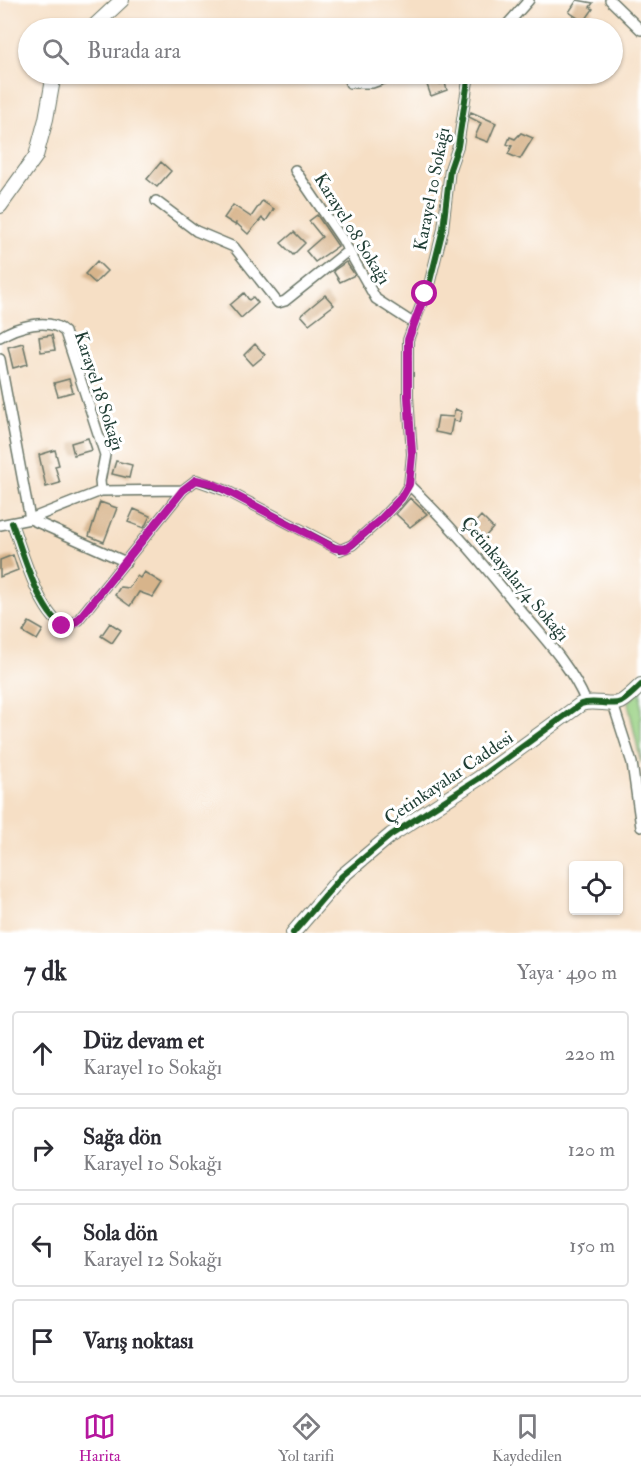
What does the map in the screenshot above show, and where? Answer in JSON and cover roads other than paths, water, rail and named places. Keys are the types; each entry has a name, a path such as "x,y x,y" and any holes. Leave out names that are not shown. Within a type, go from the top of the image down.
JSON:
{"street":[{"path":"103,18 122,0"},
{"path":"513,18 529,0"},
{"path":"610,0 641,30"},
{"path":"0,206 36,156 52,84"},
{"name":"Karayel 10 Sokağı","path":"409,484 412,454 408,340 430,281 444,229 450,169 461,129 468,84"},
{"name":"Karayel 08 Sokağı","path":"295,170 349,250 376,299 413,323"},
{"path":"156,201 196,231 234,247 278,303 285,301 349,250"},
{"name":"Karayel 18 Sokağı","path":"0,337 22,326 63,329 105,455 100,481 101,490"},
{"path":"0,359 30,519"},
{"path":"12,523 44,604 56,622 62,626 72,625 78,620 183,490 196,480 211,483 340,549 352,545 380,520 401,498 409,484"},
{"name":"Çetinkayalar/4 Sokağı","path":"409,484 450,527 539,632 569,670 586,702"},
{"path":"0,525 30,519 101,490 183,490"},
{"path":"30,519 126,562"},
{"path":"586,702 598,700 613,704 621,702 641,685"},
{"name":"Çetinkayalar Caddesi","path":"293,933 342,876 391,835 478,779 586,702"},
{"path":"613,704 632,763 641,827"}]}
